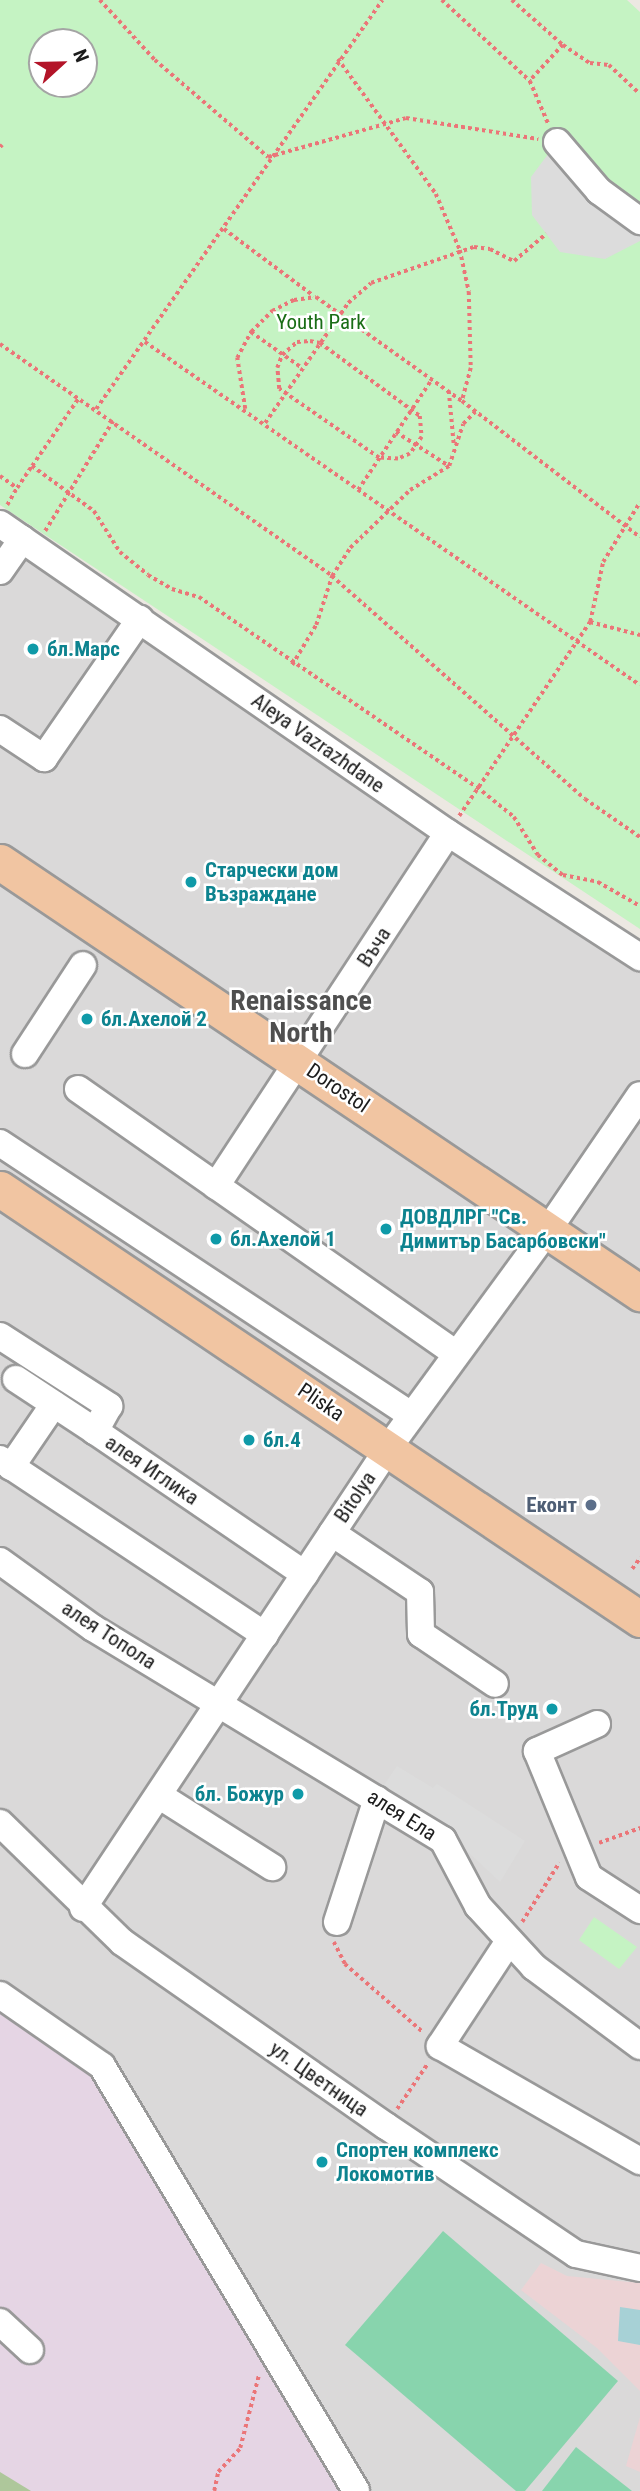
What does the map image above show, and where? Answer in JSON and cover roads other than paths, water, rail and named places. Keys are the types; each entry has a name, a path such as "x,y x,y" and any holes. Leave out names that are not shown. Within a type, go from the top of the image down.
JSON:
{"main road":[{"name":"Dorostol","path":"0,862 300,1061 640,1293"},
{"name":"Pliska","path":"0,1189 389,1447 640,1619"}],"street":[{"path":"557,142 599,191 640,221"},
{"name":"Aleya Vazrazhdane","path":"0,523 448,833 640,957"},
{"path":"0,571 28,543"},
{"path":"0,729 44,758 140,619"},
{"name":"Въча","path":"216,1186 448,833"},
{"path":"25,1054 83,965"},
{"path":"78,1089 455,1353"},
{"name":"Bitolya","path":"83,1908 160,1796 389,1447 455,1353 548,1230 640,1095"},
{"path":"0,1143 411,1415"},
{"name":"алея Иглика","path":"0,1336 109,1406 95,1431 304,1574"},
{"path":"16,1379 95,1431"},
{"path":"54,1404 6,1463 265,1635"},
{"path":"332,1533 419,1592 421,1634 495,1684"},
{"name":"алея Топола","path":"0,1562 93,1628 220,1704"},
{"name":"алея Ела","path":"220,1704 443,1840 478,1906 509,1941 534,1967 640,2046"},
{"path":"597,1724 537,1751 589,1877 640,1910"},
{"path":"160,1796 272,1867"},
{"path":"337,1922 377,1799"},
{"name":"ул. Цветница","path":"0,1824 83,1908 122,1942 386,2126 576,2254 640,2268"},
{"path":"509,1941 440,2046 640,2161"},
{"path":"0,1995 102,2066 356,2491"},
{"path":"0,2322 30,2350"}],"water":[{"path":"620,2307 640,2310 640,2345 618,2341"}],"place":[{"name":"бл.Марс","path":"33,649"},
{"name":"Старчески дом Възраждане","path":"191,882"},
{"name":"бл.Ахелой 2","path":"87,1019"},
{"name":"ДОВДЛРГ \"Св. Димитър Басарбовски\"","path":"386,1229"},
{"name":"бл.Ахелой 1","path":"216,1239"},
{"name":"бл.4","path":"249,1440"},
{"name":"Еконт","path":"591,1505"},
{"name":"бл.Труд","path":"552,1709"},
{"name":"бл. Божур","path":"298,1794"},
{"name":"Спортен комплекс Локомотив","path":"322,2162"}],"district":[{"name":"Renaissance North","path":"301,1017"}],"park label":[{"name":"Youth Park","path":"321,322"}]}
